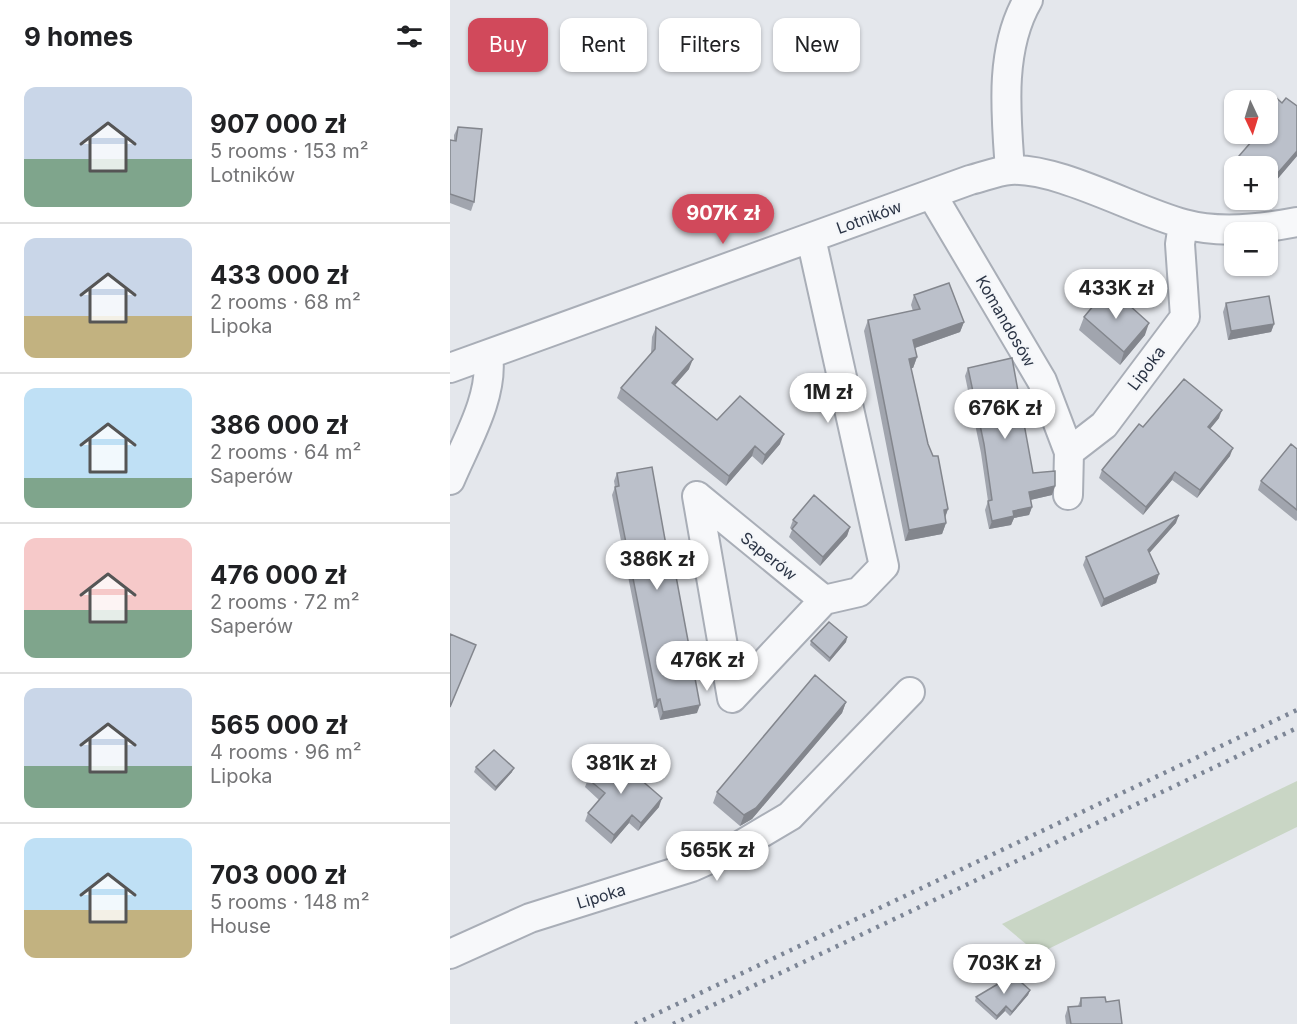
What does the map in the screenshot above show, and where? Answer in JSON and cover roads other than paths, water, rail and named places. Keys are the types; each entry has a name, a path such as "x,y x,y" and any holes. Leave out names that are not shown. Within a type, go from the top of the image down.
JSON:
{"street":[{"path":"1010,170 1007,82 1018,4"},
{"name":"Lotników","path":"450,368 970,180 1010,170 1046,174 1184,224 1210,229 1247,229 1297,222"},
{"name":"Komandosów","path":"932,195 1042,381 1069,452"},
{"name":"Lipoka","path":"1069,452 1104,425 1185,317 1180,244 1184,224"},
{"path":"811,238 884,566 859,592 824,600"},
{"path":"450,480 483,401 490,368 488,355"},
{"path":"1068,495 1069,452"},
{"name":"Saperów","path":"697,496 733,526 824,600 732,698 697,496"},
{"name":"Lipoka","path":"450,954 530,918 692,867 741,845 790,816 910,692"}],"railway":[{"path":"635,1024 1297,710"},
{"path":"673,1024 1297,728"}]}
